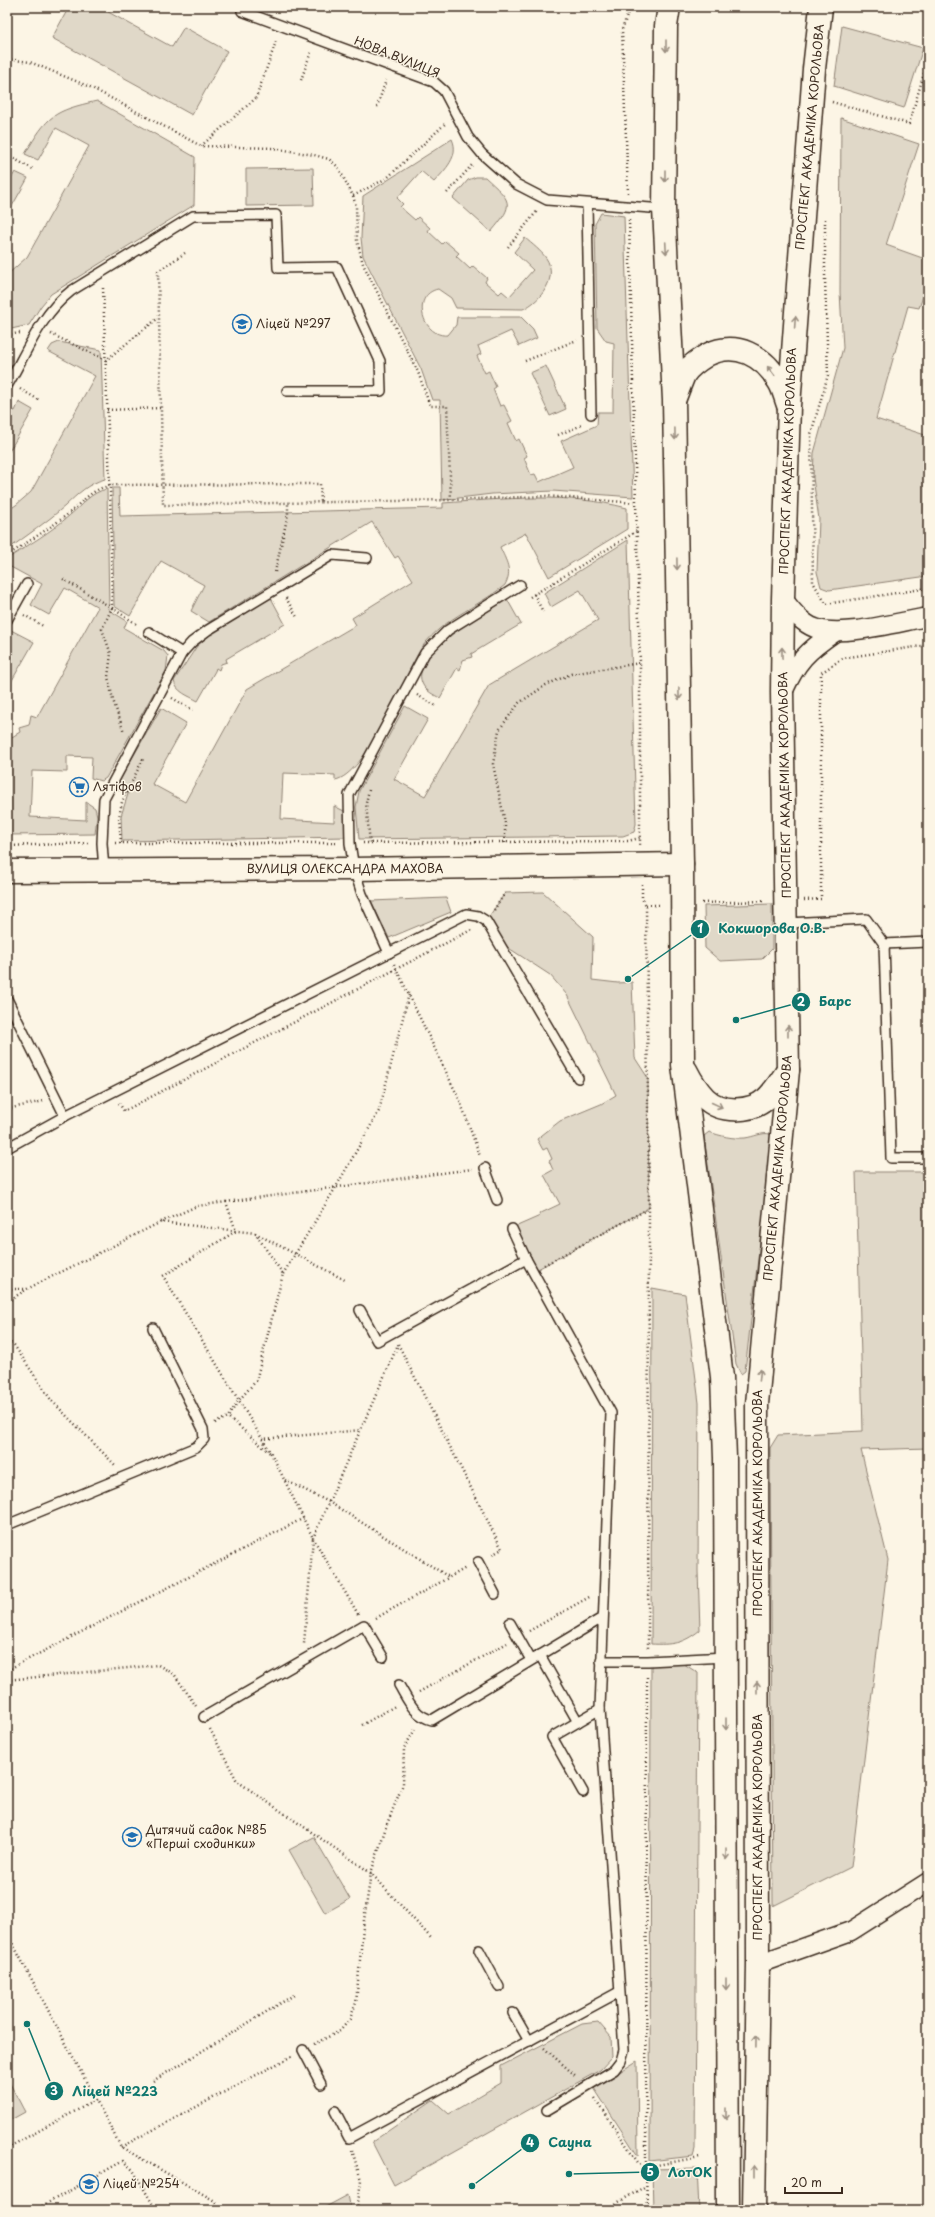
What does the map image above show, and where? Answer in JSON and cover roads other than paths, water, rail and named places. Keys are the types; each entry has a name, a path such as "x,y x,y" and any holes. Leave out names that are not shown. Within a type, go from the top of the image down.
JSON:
{"main road":[{"path":"669,7 666,26 664,209 674,400 682,864 683,1066 722,1378 726,1657 728,2210"},
{"name":"ПРОСПЕКТ АКАДЕМІКА КОРОЛЬОВА","path":"754,2210 758,1964 757,1404 788,1070 787,900 782,692 783,599 789,406 814,68 821,7"},
{"path":"674,400 685,374 697,361 715,351 737,348 749,352 767,366 780,382 789,406"},
{"name":"ВУЛИЦЯ ОЛЕКСАНДРА МАХОВА","path":"7,871 354,870 682,864"},
{"path":"683,1066 695,1086 706,1100 721,1107 736,1110 750,1108 765,1100 788,1070"}],"street":[{"path":"783,599 796,615 814,627 835,632 928,617"},
{"path":"782,692 792,672 805,654 835,632"},
{"path":"758,1964 851,1932 928,1882"}],"lane":[{"name":"НОВА ВУЛИЦЯ","path":"242,11 434,82 444,91 468,136 482,154 516,184 547,200 664,209"},
{"path":"587,204 591,414"},
{"path":"8,385 39,329 59,300 103,271 193,216 276,215 278,268 337,267 380,361 381,391 287,391"},
{"path":"104,870 102,843 104,799 182,653 192,642 208,630 332,555 367,558"},
{"path":"7,620 27,584"},
{"path":"389,953 362,894 354,870 350,842 349,795 425,653 435,640 448,630 520,585"},
{"path":"149,632 182,653"},
{"path":"7,1148 65,1116 466,914 478,916 486,922 578,1078"},
{"path":"787,923 866,919 884,944 891,1158 928,1158"},
{"path":"884,944 928,942"},
{"path":"7,999 65,1116"},
{"path":"485,1168 497,1200"},
{"path":"512,1229 526,1259 611,1413 602,1618 600,1709 624,2050 621,2061 614,2070 547,2110"},
{"path":"360,1310 377,1341 526,1259"},
{"path":"7,1525 196,1448 204,1439 203,1429 153,1328"},
{"path":"478,1562 495,1594"},
{"path":"399,1685 407,1699 422,1718 432,1720 602,1618"},
{"path":"510,1623 531,1660"},
{"path":"204,1717 364,1625 383,1657"},
{"path":"540,1655 578,1722"},
{"path":"601,1661 648,1661 726,1657"},
{"path":"583,1792 552,1737 600,1709"},
{"path":"479,1950 499,1986"},
{"path":"336,2111 349,2138 619,1992"},
{"path":"514,2014 529,2041"},
{"path":"303,2050 321,2084"}],"place":[{"name":"Ліцей №297","path":"242,324"},
{"name":"Лятіфов","path":"79,787"},
{"name":"Кокшорова О.В.","path":"628,979"},
{"name":"Барс","path":"736,1020"},
{"name":"Дитячий садок №85 «Перші сходинки»","path":"132,1837"},
{"name":"Ліцей №223","path":"27,2024"},
{"name":"ЛотОК","path":"569,2174"},
{"name":"Ліцей №254","path":"89,2184"},
{"name":"Сауна","path":"472,2186"}]}
